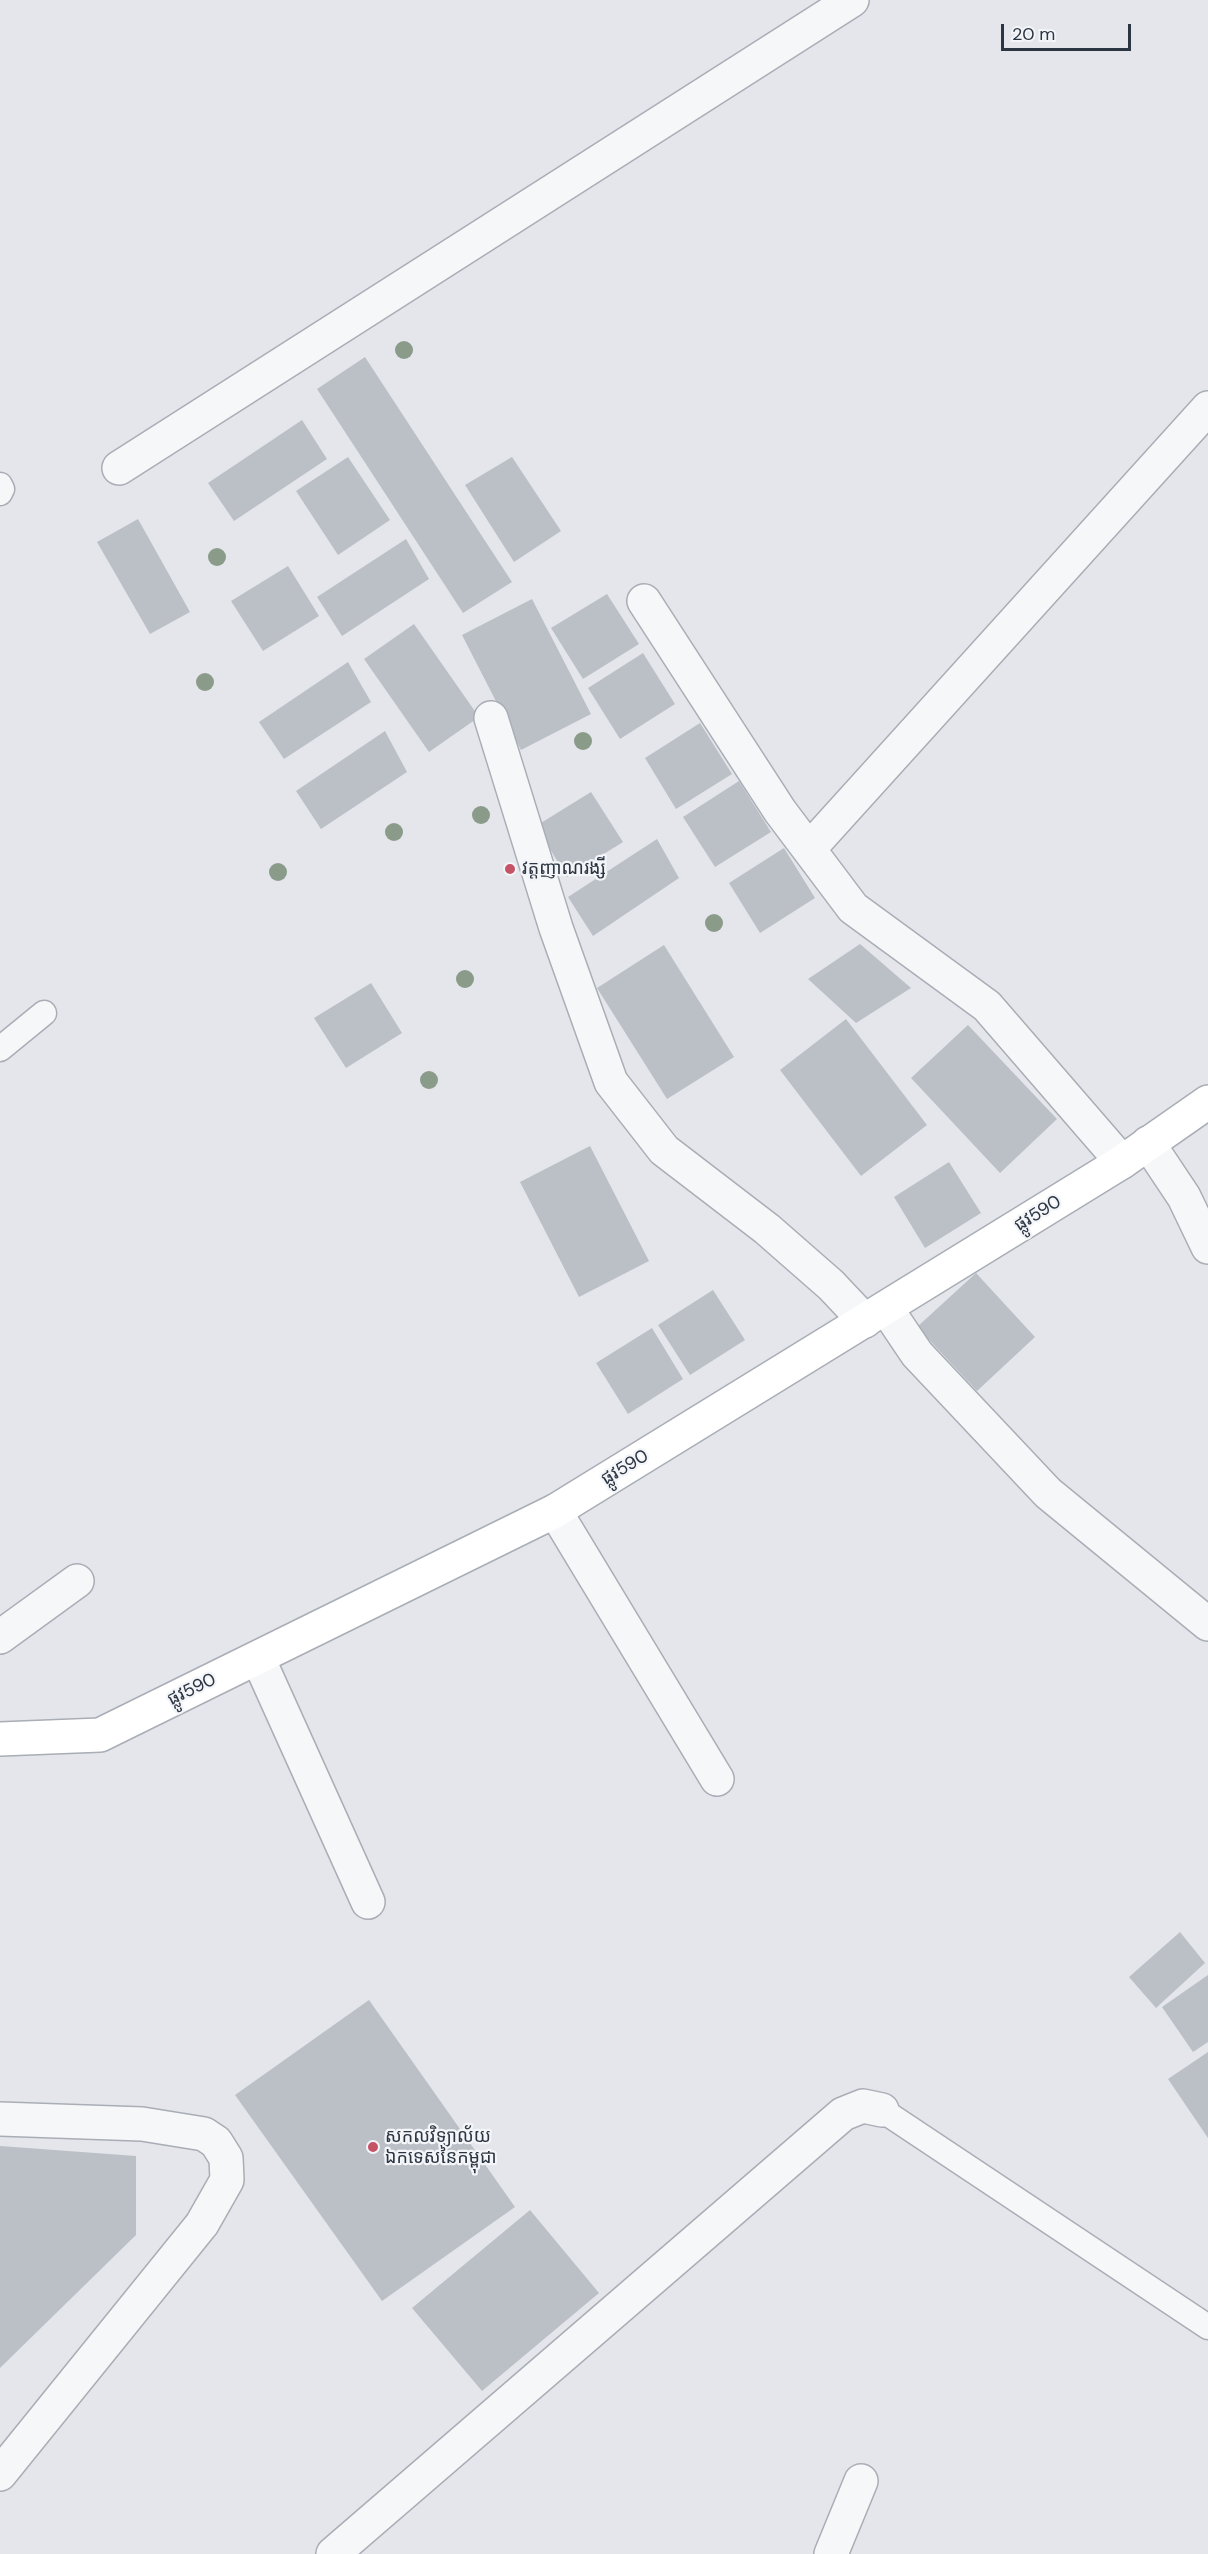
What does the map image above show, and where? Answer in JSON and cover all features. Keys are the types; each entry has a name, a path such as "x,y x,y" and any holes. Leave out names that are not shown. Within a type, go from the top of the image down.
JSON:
{"street":[{"path":"119,468 852,0"},
{"path":"809,849 1208,408"},
{"path":"644,601 780,812 853,908 987,1006 1122,1162"},
{"path":"491,718 556,928 611,1082 664,1150 767,1229 831,1286 875,1315 917,1354 1048,1493 1208,1624"},
{"name":"ផ្លូវ590","path":"0,1738 100,1735 555,1510 1122,1162 1208,1102"},
{"path":"1148,1143 1184,1197 1208,1246"},
{"path":"555,1510 717,1779"},
{"path":"0,1637 77,1581"},
{"path":"258,1658 368,1902"},
{"path":"333,2554 843,2114 863,2106 882,2110"},
{"path":"0,2119 142,2124 204,2134 216,2142 226,2158 227,2180 202,2224 0,2474"},
{"path":"831,2554 861,2481"}],"lane":[{"path":"0,485 2,489 0,493"},
{"path":"0,1049 44,1013"},
{"path":"882,2110 1208,2327"}],"building":[{"path":"365,357 512,582 463,613 317,389"},
{"path":"302,420 327,459 234,521 208,483"},
{"path":"348,457 390,520 338,555 296,491"},
{"path":"512,457 561,531 514,562 465,485"},
{"path":"138,519 190,612 150,634 97,542"},
{"path":"406,539 429,579 342,636 317,597"},
{"path":"288,566 319,616 263,651 231,601"},
{"path":"607,594 639,644 583,679 551,628"},
{"path":"532,599 591,714 521,750 462,635"},
{"path":"414,624 479,717 429,752 364,659"},
{"path":"643,653 675,704 620,739 588,688"},
{"path":"348,662 371,702 284,759 259,722"},
{"path":"700,723 732,774 676,809 645,758"},
{"path":"385,731 407,772 321,829 296,791"},
{"path":"739,781 771,832 715,867 683,817"},
{"path":"591,792 623,842 567,877 536,826"},
{"path":"657,839 679,878 593,936 568,897"},
{"path":"784,848 815,898 760,933 729,883"},
{"path":"860,944 911,988 856,1023 808,979"},
{"path":"664,945 734,1057 667,1099 597,988"},
{"path":"371,983 402,1033 346,1068 314,1018"},
{"path":"846,1019 927,1125 861,1176 780,1070"},
{"path":"968,1025 1057,1119 1000,1173 911,1078"},
{"path":"590,1146 649,1261 579,1297 520,1182"},
{"path":"949,1162 981,1213 925,1248 894,1197"},
{"path":"976,1273 1035,1337 977,1391 917,1327"},
{"path":"713,1290 745,1340 690,1375 658,1325"},
{"path":"652,1328 683,1379 628,1414 596,1363"},
{"path":"1180,1932 1205,1963 1156,2008 1129,1977"},
{"path":"1208,1975 1208,2042 1193,2052 1162,2007"},
{"name":"សកលវិទ្យាល័យ ឯកទេសនៃកម្ពុជា","path":"369,2000 515,2207 382,2301 235,2095"},
{"path":"1208,2052 1208,2138 1168,2079"},
{"path":"0,2146 136,2156 136,2235 0,2368"},
{"path":"530,2210 599,2293 482,2391 412,2308"}],"place":[{"name":"វត្តញាណរង្សី","path":"510,869"},
{"name":"សកលវិទ្យាល័យ ឯកទេសនៃកម្ពុជា","path":"373,2147"}]}
